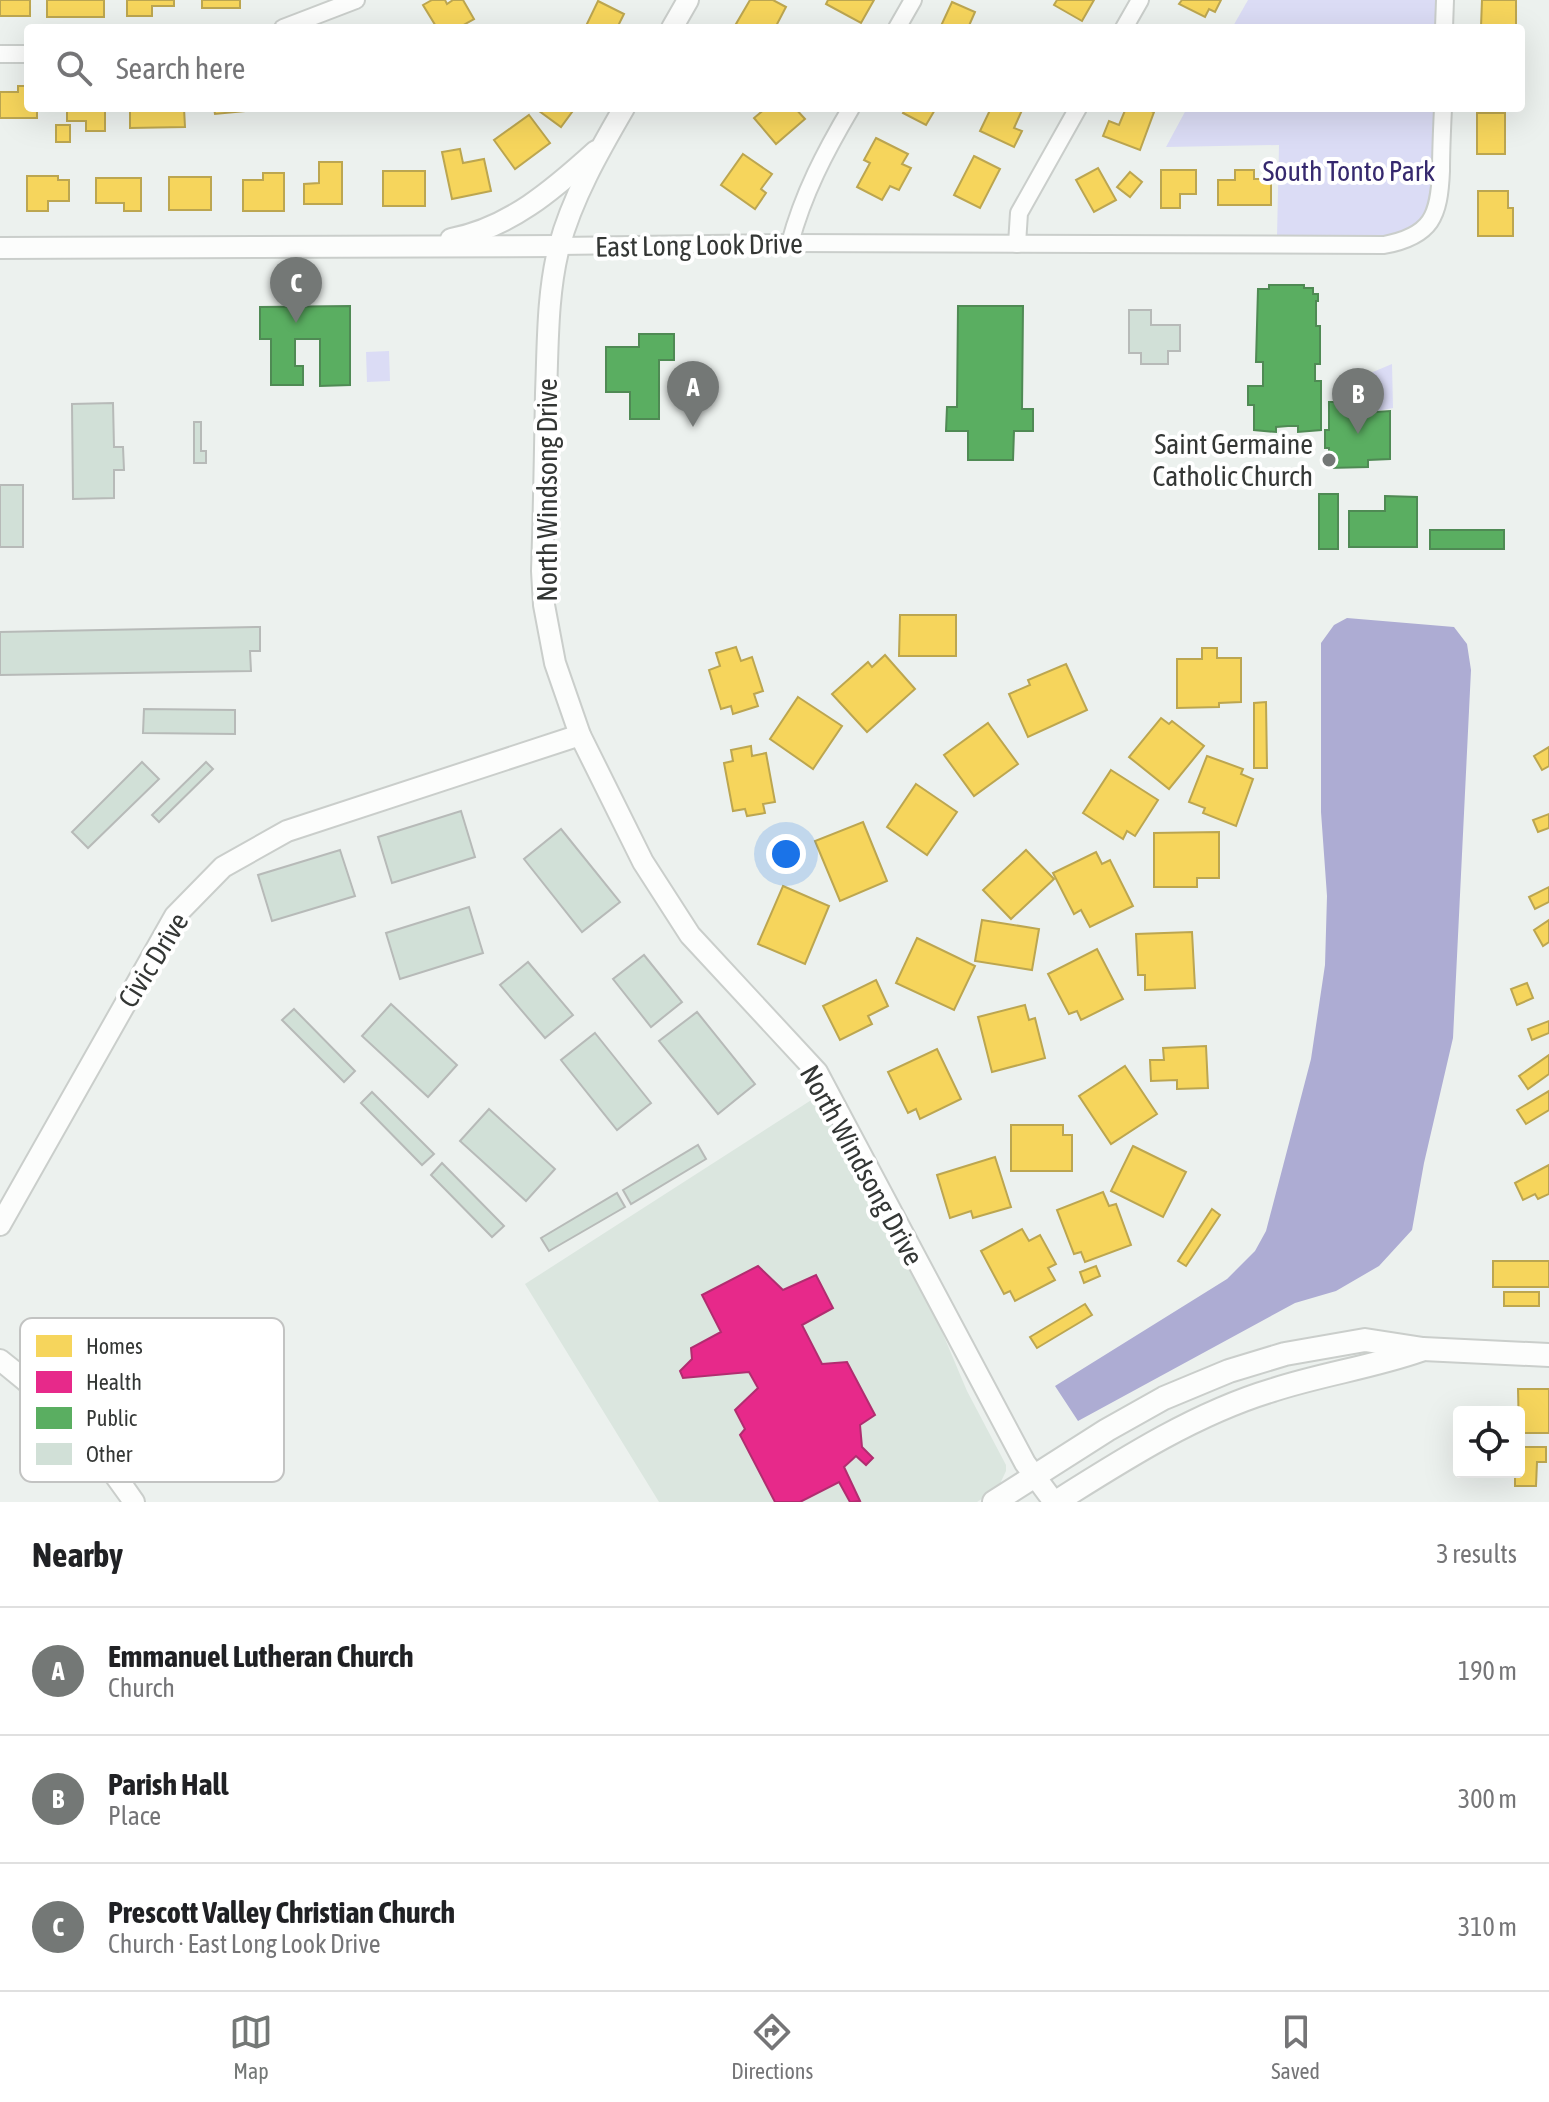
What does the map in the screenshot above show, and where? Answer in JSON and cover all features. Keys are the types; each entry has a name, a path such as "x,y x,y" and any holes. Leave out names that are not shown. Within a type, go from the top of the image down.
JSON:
{"main road":[{"path":"994,1502 1107,1430 1164,1398 1229,1371 1285,1354 1365,1340 1423,1349 1549,1355"},
{"path":"1055,1502 1201,1418 1272,1390 1392,1360 1423,1349"}],"street":[{"path":"293,24 356,0"},
{"path":"674,24 688,0"},
{"path":"899,24 913,0"},
{"path":"1126,24 1140,0"},
{"path":"1444,24 1445,0"},
{"path":"0,54 24,54"},
{"path":"410,246 465,236 498,225 534,204 602,146 622,112"},
{"path":"790,243 799,211 819,163 849,112"},
{"path":"1017,244 1019,213 1076,112"},
{"name":"East Long Look Drive","path":"0,248 790,243 1293,246 1397,242 1421,231 1434,217 1438,207 1443,112"},
{"name":"North Windsong Drive","path":"602,146 559,246 548,339 542,571 544,605 555,663 580,735 643,862 690,935 817,1072 1034,1477 1055,1502"},
{"name":"Civic Drive","path":"0,1225 175,916 223,867 287,831 580,735"},
{"path":"0,1360 20,1376"},
{"path":"118,1482 134,1502"}],"shaded area":[{"path":"1347,618 1454,627 1467,644 1471,670 1453,1038 1412,1230 1379,1266 1336,1291 1295,1303 1078,1421 1055,1386 1227,1279 1255,1251 1266,1231 1311,1059 1325,965 1327,896 1321,812 1321,643 1334,625"},
{"path":"816,1097 929,1301 967,1391 1006,1465 998,1488 977,1502 659,1502 525,1284"}],"green space":[{"path":"1248,0 1440,0 1440,24 1234,24"},
{"name":"South Tonto Park","path":"1185,112 1438,112 1436,190 1430,211 1415,227 1395,236 1277,237 1279,145 1166,147"},
{"path":"389,351 390,381 367,382 366,352"},
{"path":"1392,364 1393,408 1377,411 1376,402 1349,401 1349,382"}],"building: Homes":[{"path":"0,0 30,0 30,16 0,16"},
{"path":"47,0 104,0 104,17 47,17"},
{"path":"127,0 174,0 174,6 152,6 152,16 127,16"},
{"path":"202,0 240,0 240,8 202,8"},
{"path":"432,0 445,0 447,4 453,0 463,0 474,19 465,24 435,24 423,5"},
{"path":"750,0 773,0 786,7 777,24 736,24"},
{"path":"828,0 874,0 861,23 826,4"},
{"path":"1057,0 1094,0 1082,21 1054,5"},
{"path":"1182,0 1221,0 1215,12 1209,9 1205,17 1179,4"},
{"path":"1482,0 1516,0 1516,24 1481,24"},
{"path":"598,1 624,14 619,24 587,24"},
{"path":"952,2 975,12 970,24 942,24"},
{"path":"18,86 24,86 24,112 37,112 37,118 0,118 0,92 18,92"},
{"path":"67,112 105,112 105,131 86,131 86,121 67,121"},
{"path":"130,112 184,112 185,127 130,128"},
{"path":"540,112 572,112 561,127"},
{"path":"761,112 799,112 805,119 776,144 754,118"},
{"path":"904,112 934,112 926,125"},
{"path":"989,112 1021,112 1014,128 1022,131 1014,147 980,131"},
{"path":"1124,112 1154,112 1140,150 1103,136 1109,121 1119,125"},
{"path":"1477,113 1505,113 1505,154 1477,154"},
{"path":"529,115 550,143 515,169 494,140"},
{"path":"56,125 70,125 70,142 56,142"},
{"path":"876,138 908,154 902,164 911,168 899,190 890,186 882,200 857,187 870,163 864,160"},
{"path":"460,149 463,163 484,159 491,191 452,199 442,152"},
{"path":"743,154 772,174 761,189 766,193 755,209 721,185"},
{"path":"974,156 1000,169 980,208 954,195"},
{"path":"319,162 342,162 342,204 304,204 304,184 319,183"},
{"path":"1098,168 1116,200 1094,212 1076,180"},
{"path":"1161,170 1196,170 1196,194 1180,194 1180,208 1161,208"},
{"path":"1235,170 1254,170 1254,179 1271,179 1271,205 1218,205 1218,180 1235,180"},
{"path":"383,171 425,171 425,206 383,206"},
{"path":"1130,172 1142,182 1130,197 1117,187"},
{"path":"263,173 284,173 284,211 243,211 243,180 263,180"},
{"path":"27,176 58,176 58,180 69,180 69,201 48,201 48,211 27,211"},
{"path":"169,177 211,177 211,210 169,210"},
{"path":"96,178 141,178 141,211 124,211 124,203 96,203"},
{"path":"1478,191 1508,191 1508,208 1513,208 1513,236 1478,236"},
{"path":"900,615 956,615 956,656 899,656"},
{"path":"736,647 741,661 752,657 763,691 754,694 758,706 733,714 731,706 721,709 709,670 720,666 716,653"},
{"path":"1202,648 1217,648 1217,658 1241,658 1241,702 1219,703 1219,707 1177,708 1177,659 1202,659"},
{"path":"885,655 915,689 867,732 832,694 868,662 872,667"},
{"path":"1066,664 1087,710 1028,737 1009,694 1030,685 1028,680"},
{"path":"798,697 842,726 813,769 770,739"},
{"path":"1266,702 1267,768 1254,768 1254,703"},
{"path":"1161,718 1169,724 1172,721 1204,746 1169,789 1129,757"},
{"path":"988,723 1018,764 974,796 944,755"},
{"path":"751,746 752,756 766,753 775,802 763,804 765,813 747,816 745,809 733,811 724,763 733,761 731,750"},
{"path":"1549,747 1549,766 1542,770 1534,756"},
{"path":"1207,756 1243,769 1241,774 1253,779 1236,826 1203,813 1205,808 1189,802"},
{"path":"1111,770 1158,800 1135,836 1127,831 1123,839 1083,813"},
{"path":"916,784 957,812 927,855 887,827"},
{"path":"1549,814 1549,828 1538,832 1533,820"},
{"path":"863,822 887,881 840,901 815,841"},
{"path":"1219,832 1219,878 1197,878 1197,887 1154,887 1154,833"},
{"path":"1026,850 1054,879 1011,919 983,890"},
{"path":"1096,852 1102,864 1110,860 1133,906 1090,927 1081,910 1074,914 1053,873"},
{"path":"783,886 829,906 805,964 758,944"},
{"path":"1549,887 1549,902 1535,909 1529,897"},
{"path":"982,920 1039,929 1032,970 975,961"},
{"path":"1549,920 1549,942 1543,946 1534,930"},
{"path":"1192,932 1195,988 1145,990 1145,975 1138,975 1136,934"},
{"path":"917,938 975,966 954,1010 896,983"},
{"path":"1097,949 1123,999 1081,1020 1077,1011 1069,1014 1048,974"},
{"path":"876,980 888,1006 868,1016 872,1024 840,1040 823,1006"},
{"path":"1527,983 1533,998 1517,1005 1511,989"},
{"path":"1025,1005 1029,1020 1035,1018 1045,1058 992,1072 978,1017"},
{"path":"1549,1021 1549,1033 1532,1040 1528,1029"},
{"path":"1206,1046 1208,1088 1177,1089 1177,1080 1151,1081 1150,1060 1164,1060 1163,1048"},
{"path":"937,1049 961,1099 920,1119 916,1109 908,1113 888,1072"},
{"path":"1549,1055 1549,1074 1528,1089 1519,1076"},
{"path":"1125,1066 1157,1114 1111,1144 1079,1096"},
{"path":"1549,1091 1549,1110 1526,1124 1517,1110"},
{"path":"1011,1125 1063,1125 1063,1135 1072,1135 1072,1171 1011,1171"},
{"path":"1133,1146 1186,1172 1163,1217 1111,1191"},
{"path":"995,1157 1011,1207 973,1218 971,1211 950,1218 937,1175"},
{"path":"1549,1165 1549,1194 1538,1199 1535,1194 1523,1200 1515,1183"},
{"path":"1103,1192 1109,1206 1116,1204 1131,1245 1085,1262 1081,1252 1074,1254 1057,1210"},
{"path":"1212,1209 1220,1215 1186,1266 1178,1261"},
{"path":"1022,1229 1029,1241 1040,1235 1056,1264 1048,1268 1055,1280 1015,1301 1010,1291 1004,1294 981,1251"},
{"path":"1493,1261 1549,1261 1549,1287 1493,1287"},
{"path":"1096,1266 1100,1276 1084,1283 1080,1272"},
{"path":"1504,1292 1539,1292 1539,1306 1504,1306"},
{"path":"1085,1304 1092,1315 1037,1348 1030,1337"},
{"path":"1518,1389 1549,1389 1549,1433 1525,1433 1525,1406 1518,1406"},
{"path":"1525,1447 1546,1447 1546,1462 1537,1462 1536,1486 1515,1486 1515,1478 1525,1478"}],"building: Health":[{"path":"758,1266 783,1290 816,1275 833,1308 802,1325 822,1364 847,1362 875,1415 860,1425 862,1447 873,1458 866,1465 856,1456 844,1467 860,1501 850,1502 839,1482 800,1502 775,1502 740,1435 745,1429 735,1410 758,1388 749,1372 683,1378 680,1371 692,1359 691,1348 721,1332 702,1295"}],"building: Public":[{"path":"1269,285 1304,285 1304,288 1313,288 1313,294 1318,294 1316,326 1320,326 1320,364 1315,364 1315,381 1321,381 1321,430 1298,432 1298,426 1288,426 1276,427 1276,432 1254,430 1254,405 1248,405 1248,386 1263,386 1263,362 1256,362 1258,289 1269,289"},
{"path":"350,306 350,385 320,386 320,339 295,339 295,366 303,366 303,385 271,385 271,339 260,339 260,307"},
{"path":"958,306 1023,306 1022,409 1033,409 1033,431 1014,431 1013,460 968,460 968,431 946,431 947,407 957,407"},
{"path":"639,334 674,334 674,360 659,360 659,419 630,419 630,392 606,392 606,347 639,347"},
{"path":"1329,402 1376,402 1376,412 1390,411 1390,459 1368,460 1368,467 1329,468 1325,430 1329,430"},
{"path":"1319,494 1338,494 1338,549 1319,549"},
{"path":"1385,496 1417,497 1417,547 1349,547 1349,511 1385,511"},
{"path":"1430,530 1504,530 1504,549 1430,549"}],"building: Other":[{"path":"1129,310 1151,310 1151,325 1180,325 1180,351 1168,351 1168,364 1141,364 1141,353 1129,353"},
{"path":"113,403 114,447 123,447 124,470 114,470 114,498 73,499 72,404"},
{"path":"194,422 201,422 201,451 206,451 206,463 194,463"},
{"path":"0,485 23,485 23,547 0,547"},
{"path":"260,627 260,651 250,651 251,671 0,675 0,632"},
{"path":"144,709 235,710 235,734 143,733"},
{"path":"142,762 159,779 88,848 72,832"},
{"path":"206,762 213,769 159,822 152,815"},
{"path":"461,811 475,857 392,883 378,837"},
{"path":"561,829 620,902 582,932 524,859"},
{"path":"340,850 355,896 272,921 258,875"},
{"path":"469,907 483,953 400,979 386,933"},
{"path":"644,955 682,1002 651,1027 613,979"},
{"path":"528,962 573,1015 545,1038 500,985"},
{"path":"391,1004 457,1065 428,1097 362,1036"},
{"path":"294,1009 355,1071 344,1082 282,1020"},
{"path":"697,1012 755,1084 718,1114 659,1041"},
{"path":"595,1033 651,1103 617,1130 561,1060"},
{"path":"372,1092 434,1154 422,1165 361,1103"},
{"path":"489,1109 555,1169 526,1201 460,1141"},
{"path":"698,1145 706,1159 631,1204 623,1190"},
{"path":"442,1163 504,1226 492,1237 431,1175"},
{"path":"617,1193 625,1207 549,1251 541,1238"}],"place":[{"name":"Prescott Valley Christian Church","path":"296,323"},
{"name":"Emmanuel Lutheran Church","path":"693,427"},
{"name":"Parish Hall","path":"1358,434"},
{"name":"Saint Germaine Catholic Church","path":"1329,460"}]}
